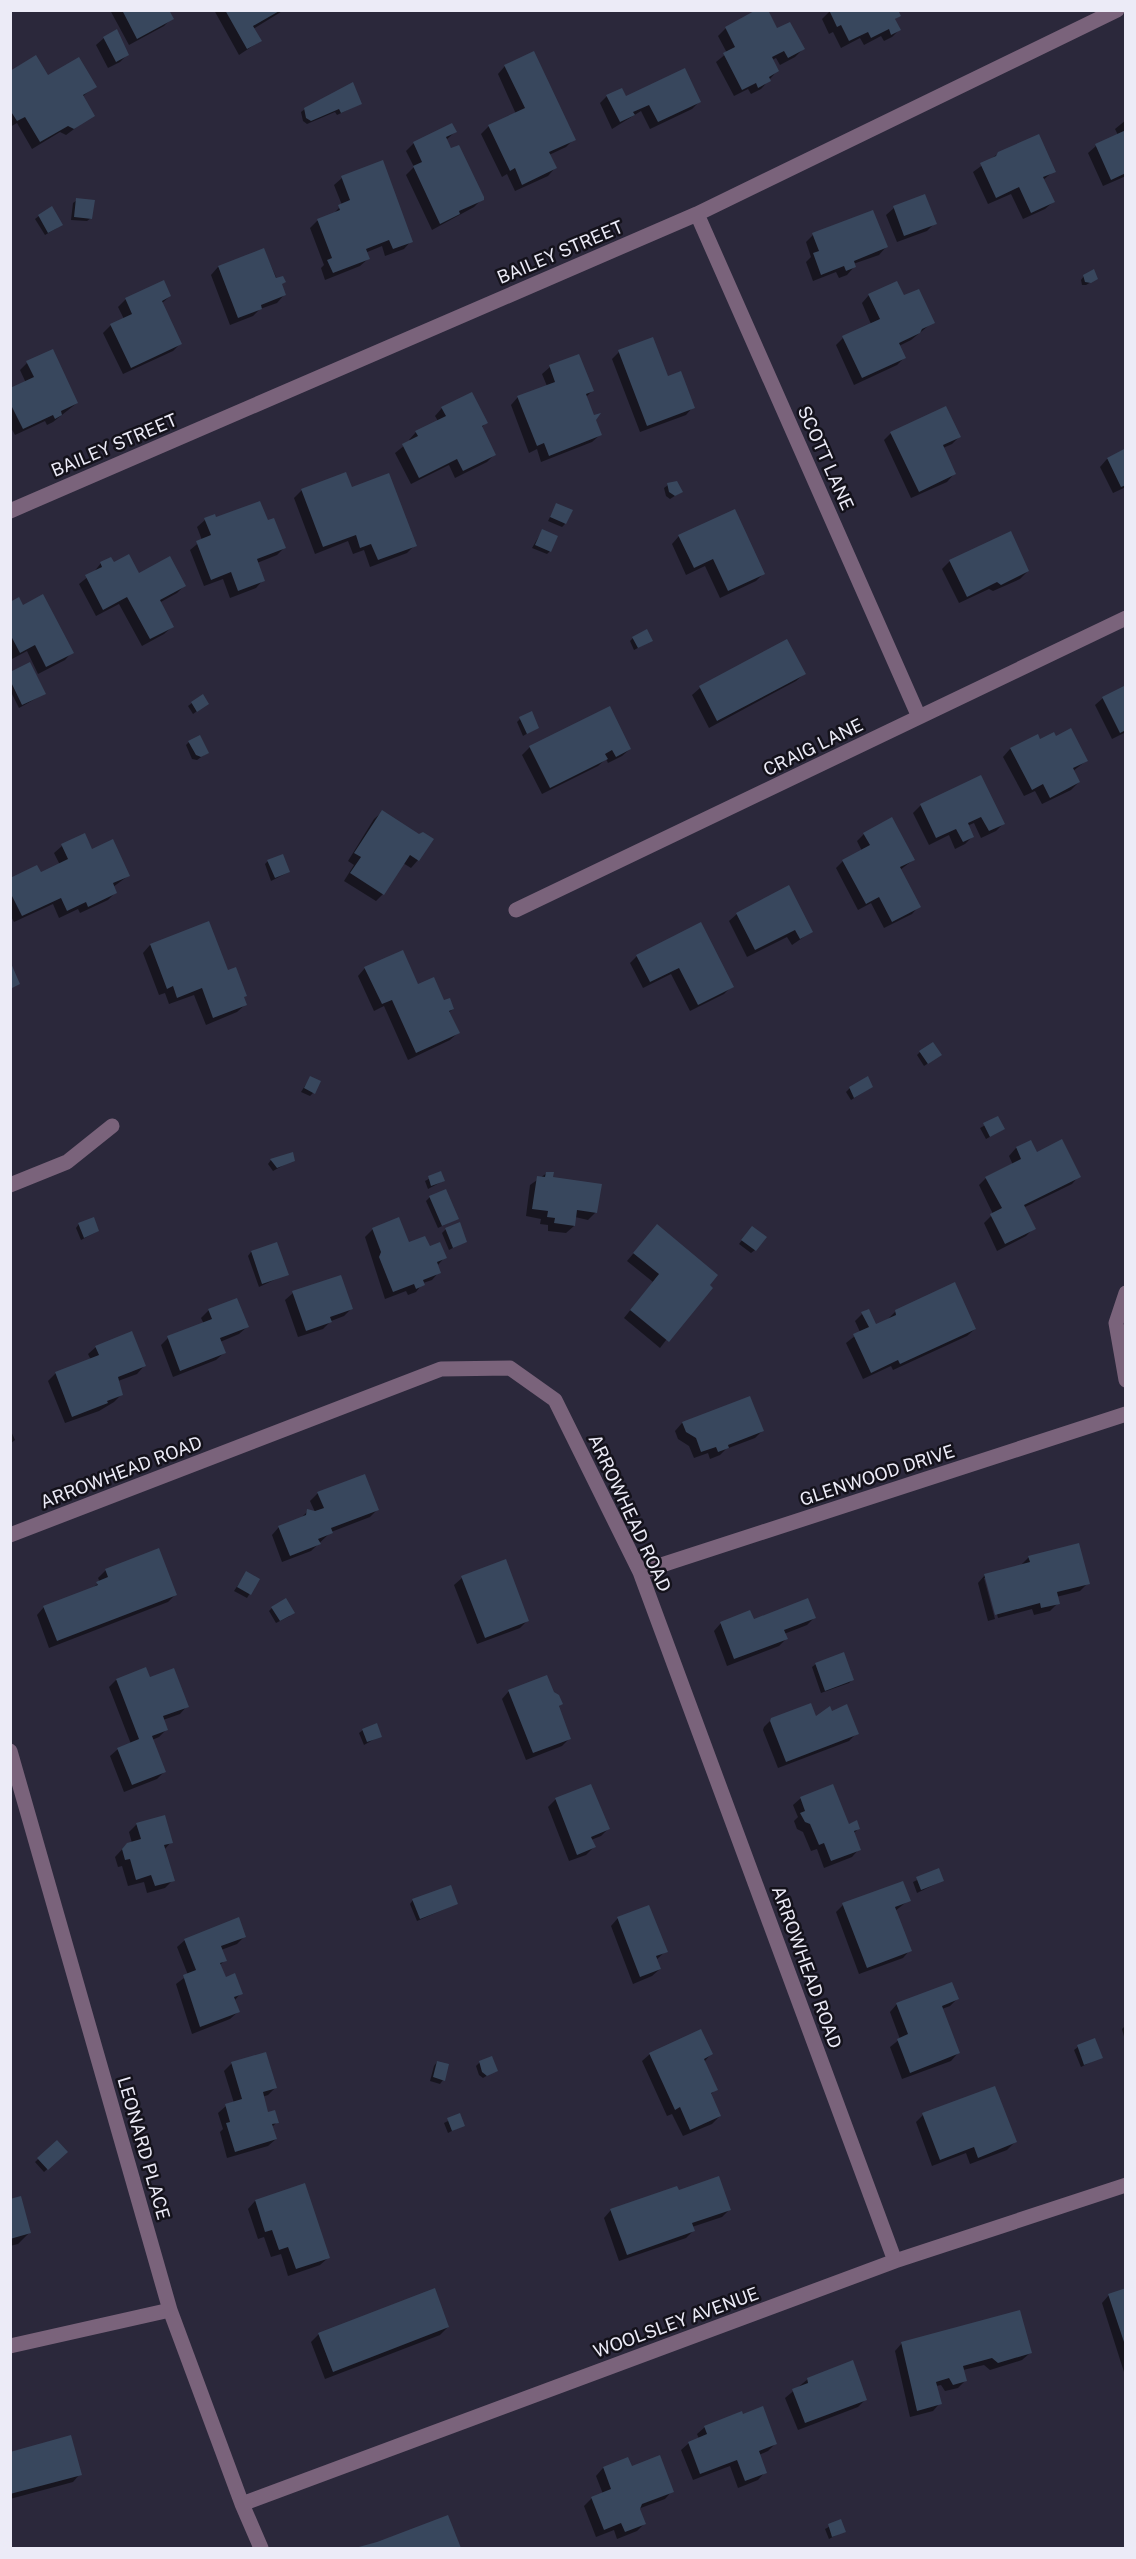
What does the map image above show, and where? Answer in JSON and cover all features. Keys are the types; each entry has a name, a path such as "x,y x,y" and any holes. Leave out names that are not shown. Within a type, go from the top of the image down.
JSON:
{"street":[{"name":"BAILEY STREET","path":"10,511 697,214 1117,10"},
{"name":"SCOTT LANE","path":"697,214 919,717"},
{"name":"CRAIG LANE","path":"516,910 1125,618"},
{"path":"10,1185 67,1162 112,1126"},
{"path":"1125,1293 1116,1323 1125,1380"},
{"name":"ARROWHEAD ROAD","path":"10,1535 441,1369 510,1368 555,1401 640,1572 895,2261"},
{"name":"GLENWOOD DRIVE","path":"640,1572 1125,1414"},
{"name":"LEONARD PLACE","path":"10,1751 170,2310 242,2504 261,2548"},
{"name":"WOOLSLEY AVENUE","path":"242,2504 895,2261 1125,2185"},
{"path":"10,2346 170,2310"}],"building":[{"path":"122,10 169,10 174,19 137,39"},
{"path":"225,10 281,10 253,26 262,41 247,49"},
{"path":"756,10 768,10 777,28 790,22 805,49 788,58 784,51 772,57 779,71 769,77 771,81 758,88 756,83 742,90 723,53 735,47 725,27"},
{"path":"829,10 898,10 901,16 895,19 901,30 891,35 889,29 871,38 868,32 849,41 841,25 837,27"},
{"path":"117,29 129,55 116,62 103,37"},
{"path":"534,51 576,140 549,152 557,168 522,185 515,168 510,171 488,125 525,108 504,65"},
{"path":"36,55 48,75 79,57 97,87 83,95 95,116 74,129 68,126 40,142 25,117 17,121 10,110 10,71"},
{"path":"685,68 701,102 658,122 649,105 633,112 635,115 620,122 606,95 622,88 626,96"},
{"path":"353,82 362,104 341,113 339,109 311,121 306,118 304,108"},
{"path":"452,123 457,132 446,137 451,148 459,145 484,200 459,211 460,214 440,224 413,166 422,162 413,142"},
{"path":"1126,130 1126,173 1111,180 1095,144"},
{"path":"1039,134 1056,172 1043,177 1055,202 1031,213 1019,187 996,198 980,163 996,156 998,152"},
{"path":"383,160 413,242 393,249 389,240 366,249 370,259 333,273 327,260 332,258 317,219 340,210 338,205 350,200 341,176"},
{"path":"925,194 937,224 904,236 893,206"},
{"path":"76,198 95,200 92,219 74,217"},
{"path":"52,206 63,225 48,233 38,215"},
{"path":"873,210 888,247 854,261 856,267 846,271 844,266 821,275 813,253 819,251 812,233"},
{"path":"264,248 276,278 283,276 286,282 282,284 286,295 261,305 262,309 238,318 218,266"},
{"path":"1094,269 1098,279 1091,283 1085,282 1083,275"},
{"path":"164,280 171,296 162,301 182,344 131,368 110,324 132,314 125,298"},
{"path":"897,281 904,295 919,289 935,323 899,343 906,358 862,378 842,336 880,319 868,294"},
{"path":"653,337 668,376 681,371 695,408 647,426 618,350"},
{"path":"53,349 78,403 61,411 62,415 55,419 53,415 23,429 10,403 10,388 34,377 26,361"},
{"path":"579,354 594,391 586,394 594,415 601,413 596,420 602,435 549,456 544,443 537,446 517,396 555,382 549,365"},
{"path":"472,392 488,423 482,426 496,455 463,471 457,459 419,478 402,444 418,436 415,431 446,416 441,407"},
{"path":"946,406 961,437 943,445 956,474 919,492 890,432"},
{"path":"1126,448 1126,485 1121,487 1107,458"},
{"path":"346,472 352,487 389,473 417,546 378,560 371,544 360,548 356,535 323,547 301,489"},
{"path":"677,481 683,492 675,496 669,492 667,483"},
{"path":"260,501 268,520 274,518 286,548 257,559 265,581 238,591 231,572 211,580 196,541 211,535 204,518 215,514 216,517"},
{"path":"556,503 573,510 566,524 550,517"},
{"path":"735,509 765,574 728,591 713,559 694,568 678,535"},
{"path":"542,529 558,536 551,552 535,545"},
{"path":"1011,531 1029,571 1001,585 997,582 967,597 949,560"},
{"path":"129,554 139,573 170,556 186,586 160,600 174,627 150,639 127,597 103,610 85,575 102,567 100,562 111,557 114,562"},
{"path":"43,594 74,653 46,667 35,645 20,653 10,634 10,602 19,597 23,605"},
{"path":"647,629 653,641 638,648 632,637"},
{"path":"787,639 806,674 717,721 699,686"},
{"path":"30,662 46,694 22,705 10,680 10,672"},
{"path":"1126,685 1126,730 1120,733 1102,697"},
{"path":"203,694 209,704 197,712 191,702"},
{"path":"610,706 631,749 616,757 612,750 605,754 608,759 550,788 529,746"},
{"path":"532,711 539,728 527,734 519,717"},
{"path":"1071,728 1088,761 1073,768 1080,782 1050,798 1043,784 1032,790 1010,748 1038,734 1040,739 1054,732 1056,736"},
{"path":"200,735 209,753 201,757 196,755 188,741"},
{"path":"981,775 1005,824 989,831 981,817 968,823 974,837 963,842 956,829 936,838 920,804"},
{"path":"382,810 419,834 423,832 434,839 419,861 410,855 384,895 350,873 361,857 354,853"},
{"path":"892,817 915,860 900,867 921,907 892,922 879,897 866,904 842,860 870,845 863,833"},
{"path":"85,833 92,849 113,839 130,876 113,883 117,893 88,907 86,902 67,911 61,898 22,916 10,892 10,878 37,865 41,872 68,859 61,844"},
{"path":"283,854 290,872 275,878 267,860"},
{"path":"789,885 813,932 800,939 795,930 755,950 736,913"},
{"path":"209,921 228,970 236,967 247,996 244,997 247,1005 213,1018 202,988 177,998 173,986 167,989 150,944"},
{"path":"701,922 734,987 698,1005 679,968 650,982 636,955"},
{"path":"403,950 418,984 434,977 444,1000 450,998 454,1009 449,1011 460,1033 416,1053 392,1000 382,1004 364,967"},
{"path":"10,961 20,984 10,989"},
{"path":"933,1042 942,1055 928,1064 919,1051"},
{"path":"310,1076 321,1081 315,1094 304,1088"},
{"path":"868,1076 873,1087 854,1098 849,1087"},
{"path":"998,1116 1005,1129 990,1137 983,1123"},
{"path":"1062,1139 1081,1177 1024,1205 1036,1229 1005,1244 990,1214 1002,1208 985,1177 1021,1159 1016,1147 1031,1140 1037,1152"},
{"path":"293,1152 295,1161 277,1168 270,1159"},
{"path":"441,1171 445,1181 431,1186 428,1176"},
{"path":"546,1172 554,1172 553,1177 602,1184 597,1213 577,1210 575,1226 554,1223 555,1218 547,1217 548,1211 532,1209 537,1176 545,1177"},
{"path":"446,1189 459,1219 442,1226 429,1196"},
{"path":"94,1217 99,1231 84,1238 78,1223"},
{"path":"399,1217 409,1242 425,1236 430,1246 440,1242 447,1258 437,1262 441,1273 423,1280 425,1285 416,1289 414,1284 393,1292 379,1257 381,1252 372,1228"},
{"path":"460,1222 467,1242 453,1248 445,1228"},
{"path":"657,1224 718,1275 710,1285 713,1288 669,1342 630,1310 659,1274 633,1253"},
{"path":"752,1226 767,1237 756,1251 741,1240"},
{"path":"277,1242 289,1275 262,1284 251,1251"},
{"path":"341,1275 353,1309 330,1317 332,1322 306,1331 292,1291"},
{"path":"955,1282 976,1329 900,1364 898,1360 871,1373 853,1334 869,1327 861,1312 869,1309 876,1324 896,1315 895,1310"},
{"path":"237,1298 249,1327 220,1338 226,1353 180,1371 167,1336 212,1319 208,1309"},
{"path":"132,1331 146,1366 118,1377 123,1395 72,1417 55,1372 99,1355 95,1346"},
{"path":"750,1396 764,1431 728,1445 729,1448 718,1452 716,1447 701,1452 696,1438 686,1432 682,1422"},
{"path":"365,1474 379,1510 331,1528 333,1533 318,1539 321,1544 290,1556 278,1526 306,1515 307,1509 315,1511 324,1508 317,1492"},
{"path":"1079,1543 1090,1584 1057,1592 1060,1604 1041,1608 1040,1603 995,1615 984,1574 1030,1562 1028,1556"},
{"path":"159,1548 177,1595 57,1641 43,1606 98,1585 96,1582 108,1577 105,1569"},
{"path":"506,1559 529,1621 485,1638 461,1576"},
{"path":"246,1571 260,1579 251,1595 237,1587"},
{"path":"286,1598 295,1613 280,1621 271,1607"},
{"path":"808,1598 816,1618 784,1630 788,1639 734,1659 720,1622 750,1610 754,1619"},
{"path":"844,1652 854,1680 825,1691 815,1663"},
{"path":"146,1667 150,1677 174,1668 189,1707 163,1716 168,1730 152,1736 166,1772 132,1785 117,1748 139,1739 116,1679"},
{"path":"547,1675 554,1692 559,1695 563,1704 559,1706 571,1739 533,1753 508,1690"},
{"path":"811,1703 816,1716 830,1706 832,1711 847,1704 859,1734 786,1762 770,1721 771,1718"},
{"path":"377,1723 382,1737 367,1742 362,1729"},
{"path":"591,1784 610,1829 591,1837 596,1847 577,1855 555,1798"},
{"path":"833,1784 849,1824 857,1820 860,1829 854,1831 861,1850 831,1861 824,1843 819,1845 810,1824 805,1822 800,1813 805,1811 800,1797"},
{"path":"165,1815 173,1843 164,1845 175,1881 155,1886 151,1875 136,1880 130,1859 125,1860 122,1849 127,1843 141,1839 136,1823"},
{"path":"939,1868 944,1881 921,1890 916,1877"},
{"path":"903,1881 911,1901 895,1907 912,1951 867,1968 842,1903"},
{"path":"451,1885 458,1904 420,1919 412,1899"},
{"path":"649,1905 668,1952 656,1956 661,1969 640,1977 617,1917"},
{"path":"239,1917 246,1937 221,1946 227,1961 220,1963 226,1977 235,1973 243,1994 234,1997 240,2012 200,2027 183,1975 196,1970 184,1939"},
{"path":"952,1982 959,1999 942,2006 960,2053 910,2073 897,2039 908,2034 896,2003"},
{"path":"701,2029 713,2054 704,2059 718,2090 711,2093 721,2116 690,2130 680,2107 675,2110 649,2053"},
{"path":"1095,2038 1103,2058 1084,2065 1077,2045"},
{"path":"266,2052 277,2088 263,2092 268,2112 275,2110 279,2123 272,2124 277,2139 235,2152 226,2123 230,2122 225,2104 242,2099 231,2062"},
{"path":"492,2056 498,2071 487,2076 482,2072 479,2061"},
{"path":"437,2061 449,2064 445,2081 433,2077"},
{"path":"995,2086 1017,2142 978,2158 974,2147 940,2160 922,2113"},
{"path":"460,2113 465,2126 452,2131 447,2118"},
{"path":"57,2140 68,2152 48,2170 37,2158"},
{"path":"719,2176 731,2210 692,2223 695,2231 627,2255 610,2209 677,2186 679,2190"},
{"path":"305,2183 330,2258 296,2269 288,2247 279,2250 272,2230 265,2232 255,2200"},
{"path":"21,2196 31,2233 10,2239 10,2199"},
{"path":"435,2288 449,2327 333,2372 318,2333"},
{"path":"1126,2288 1126,2345 1125,2345 1108,2294"},
{"path":"1020,2310 1032,2353 998,2363 992,2358 963,2366 967,2381 953,2385 949,2378 936,2382 942,2404 917,2411 901,2342"},
{"path":"853,2360 867,2400 805,2423 792,2389 808,2383 807,2378"},
{"path":"763,2406 777,2444 759,2451 767,2473 745,2481 737,2460 700,2474 688,2442 707,2434 704,2426 742,2411 743,2414"},
{"path":"71,2435 82,2475 10,2494 10,2452"},
{"path":"660,2455 674,2492 642,2504 640,2509 646,2524 625,2532 621,2523 604,2530 591,2497 611,2489 603,2467 628,2457 632,2466"},
{"path":"448,2515 461,2548 355,2548 377,2542"},
{"path":"841,2519 846,2532 832,2537 828,2524"}]}
